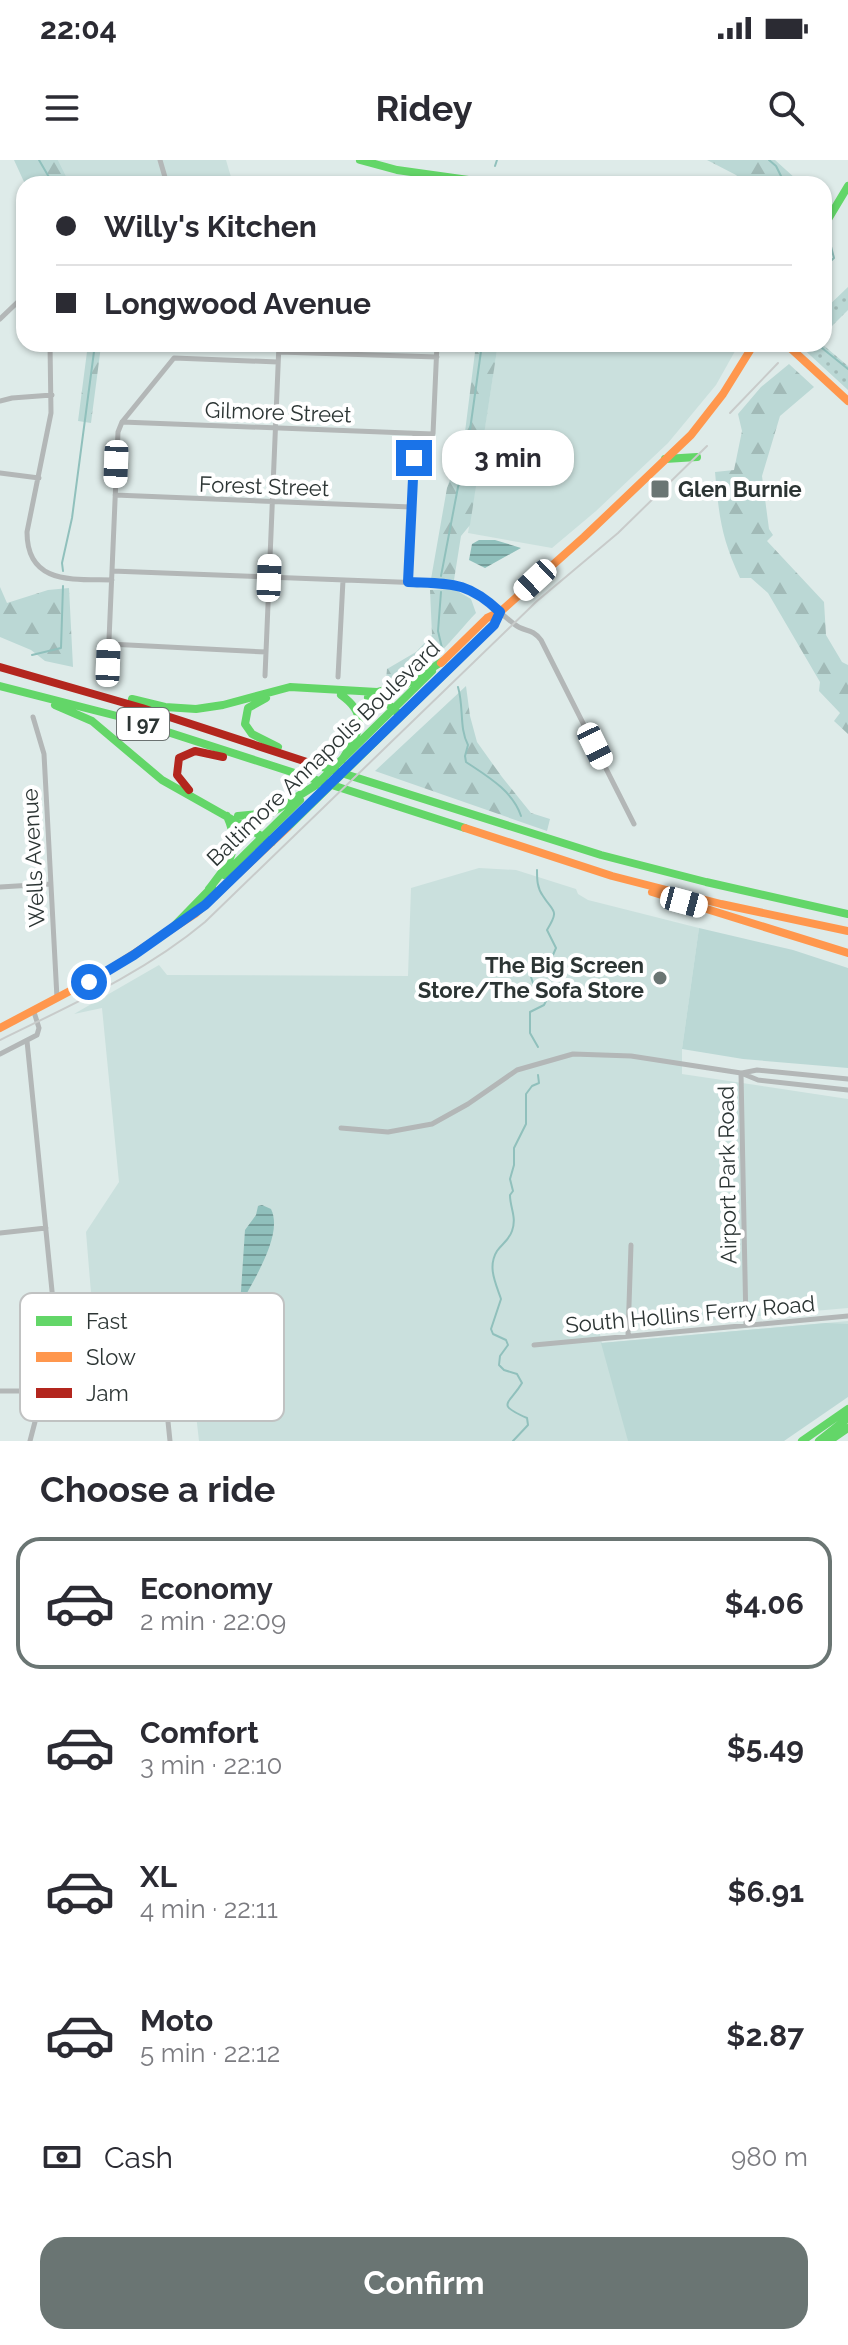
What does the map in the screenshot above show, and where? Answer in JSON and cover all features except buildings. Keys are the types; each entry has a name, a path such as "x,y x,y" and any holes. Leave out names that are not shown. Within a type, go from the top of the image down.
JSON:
{"main road":[{"path":"360,160 397,170 440,176"},
{"path":"832,213 848,186"},
{"name":"Baltimore Annapolis Boulevard","path":"0,1028 134,955 205,905 400,710 443,661 487,618 500,612 584,537 705,420 749,352"},
{"path":"795,352 848,401"},
{"path":"665,459 697,457"},
{"name":"Baltimore Annapolis Boulevard","path":"175,925 209,889 269,838 342,760 494,625 500,612"},
{"path":"74,687 159,706 188,709 223,705 290,687 377,692 407,684 443,661"},
{"name":"I 97","path":"0,667 74,687 605,856 768,897 848,911"},
{"path":"3,687 85,717 111,734 162,780 269,838"},
{"name":"I 97","path":"3,687 102,711 612,876 721,904 848,931"},
{"path":"310,763 253,737 245,726 246,712 256,702 281,694 303,692 375,698 400,710"},
{"path":"377,692 400,710"},
{"path":"341,695 355,705 360,722 357,734 342,760"},
{"path":"269,838 238,816 179,783 175,770 180,757 186,752 196,751 277,768"},
{"path":"238,816 271,814 316,785"},
{"path":"209,889 235,849 235,832 227,816"},
{"path":"612,876 665,897 848,953"},
{"path":"802,1441 848,1409"},
{"path":"819,1441 848,1418"},
{"path":"829,1441 848,1428"}],"street":[{"path":"0,319 16,304"},
{"path":"50,352 50,421 27,532 28,547 36,563 57,577 112,580"},
{"path":"265,676 279,352 437,357 437,352"},
{"name":"Gilmore Street","path":"122,422 433,434 437,357"},
{"path":"108,663 118,432 122,422 174,358 278,362"},
{"path":"0,401 52,395"},
{"path":"408,582 415,434"},
{"path":"0,473 39,478"},
{"name":"Forest Street","path":"115,495 411,507"},
{"path":"112,571 408,582 464,586 475,591 519,628 536,633 545,646 634,824"},
{"path":"338,677 343,580"},
{"path":"109,644 266,652"},
{"name":"Wells Avenue","path":"33,717 44,754 58,999"},
{"path":"0,887 50,884"},
{"path":"0,1054 36,1036 39,1029 34,1012"},
{"path":"27,1041 52,1293"},
{"path":"341,1128 388,1132 432,1124 468,1104 517,1070 573,1054 631,1056 741,1073 758,1080 848,1090"},
{"path":"741,1073 757,1070 848,1079"},
{"name":"Airport Park Road","path":"741,1073 746,1325"},
{"path":"0,1233 46,1228"},
{"path":"628,1335 631,1245"},
{"name":"South Hollins Ferry Road","path":"534,1345 848,1316"},
{"path":"30,1441 35,1421"},
{"path":"168,1421 170,1441"}],"shaded area":[{"path":"58,160 226,160 231,176 66,176"},
{"path":"497,352 735,352 716,385 668,443 552,548 468,533"},
{"path":"479,540 495,540 521,548 485,568 469,560 472,544"},
{"path":"479,868 516,870 576,889 588,900 699,928 682,1049 682,1074 848,1099 848,1308 599,1330 602,1343 848,1321 848,1394 781,1441 199,1441 197,1421 284,1421 284,1293 91,1293 86,1232 119,1182 102,1008 74,1014 159,965 167,975 408,976 411,888"},
{"path":"258,1206 271,1209 273,1232 265,1258 247,1293 241,1293 245,1230 256,1215"}],"green space":[{"path":"14,160 58,160 66,176 21,176"},
{"path":"707,160 775,160 793,176 737,176"},
{"path":"848,287 848,310 832,326 832,302"},
{"path":"87,352 100,352 91,423 78,421"},
{"path":"475,352 497,352 470,525 461,536 454,580 431,579 447,488 464,440"},
{"path":"807,352 831,352 848,366 848,390"},
{"path":"789,364 814,387 780,416 762,476 769,529 773,535 767,541 824,602 826,635 842,662 848,665 848,734 834,721 840,713 819,691 820,682 768,593 751,578 740,578 720,514 715,472 734,470 742,431 738,414 761,387"},
{"path":"0,587 7,603 48,590 69,588 73,667 45,661 31,650 0,637"},
{"path":"454,589 471,599 476,613 425,665 400,678 386,680 387,669 416,652 432,635 430,590"},
{"path":"466,686 477,742 531,813 550,819 547,831 375,771"},
{"path":"699,928 793,950 848,968 848,1068 743,1059 682,1049"},
{"path":"826,1323 848,1324 848,1397 784,1441 628,1441 601,1343"}],"waterway":[{"path":"39,160 48,176"},
{"path":"495,166 497,160"},
{"path":"769,160 781,176"},
{"path":"832,250 832,260"},
{"path":"63,571 94,352"},
{"path":"441,576 458,487 470,445 481,352"},
{"path":"827,352 848,369"},
{"path":"32,655 61,648 63,586"},
{"path":"441,592 438,631 442,648"},
{"path":"458,687 463,732 468,745 466,762 506,792 521,816"},
{"path":"537,870 540,890 554,911 547,930 556,948 549,964 530,974 533,983 547,990 549,995 544,1005 530,1012 530,1033 538,1047"},
{"path":"513,1441 528,1425 527,1418 508,1407 509,1400 522,1383 517,1374 499,1365 500,1356 508,1345 491,1329 501,1299 493,1275 493,1263 513,1226 510,1179 514,1148 526,1124 526,1094 539,1083 538,1075"}],"tram line":[{"path":"730,413 778,363"},
{"path":"0,1040 132,973 205,922 536,602 618,533 707,446"}],"traffic: fast":[{"path":"360,160 397,170 440,176"},
{"path":"832,213 848,186"},
{"path":"665,459 697,457"},
{"path":"288,827 494,625 499,614"},
{"path":"132,699 165,707 196,709 290,687 377,692 407,684 443,661"},
{"path":"318,783 432,671"},
{"path":"0,686 121,717 465,828"},
{"path":"341,695 356,710 359,718 357,734 342,760"},
{"path":"368,697 386,702 401,716"},
{"path":"266,698 248,708 245,724 252,734 278,747"},
{"path":"55,705 92,721 162,780 272,842"},
{"path":"313,764 601,855 848,914"},
{"path":"238,816 271,813 316,785"},
{"path":"224,875 300,800"},
{"path":"209,889 227,863 233,847 227,816"},
{"path":"175,925 212,887"},
{"path":"802,1441 848,1409"},
{"path":"819,1441 848,1418"},
{"path":"829,1441 848,1428"}],"traffic: slow":[{"path":"441,663 487,618 500,612 584,537 691,435 723,394 749,352"},
{"path":"795,352 848,401"},
{"path":"0,1028 104,973 195,914 288,827"},
{"path":"465,828 612,876 721,904 848,931"},
{"path":"652,892 848,953"}],"traffic: jam":[{"path":"0,667 142,708 313,764"},
{"path":"189,790 177,775 179,758 195,751 223,757"}],"place":[{"name":"Glen Burnie","path":"660,489"},
{"name":"The Big Screen Store/The Sofa Store","path":"660,978"}],"route":[{"path":"89,982 195,914 494,625 500,612 471,589 408,582 414,458"}]}
